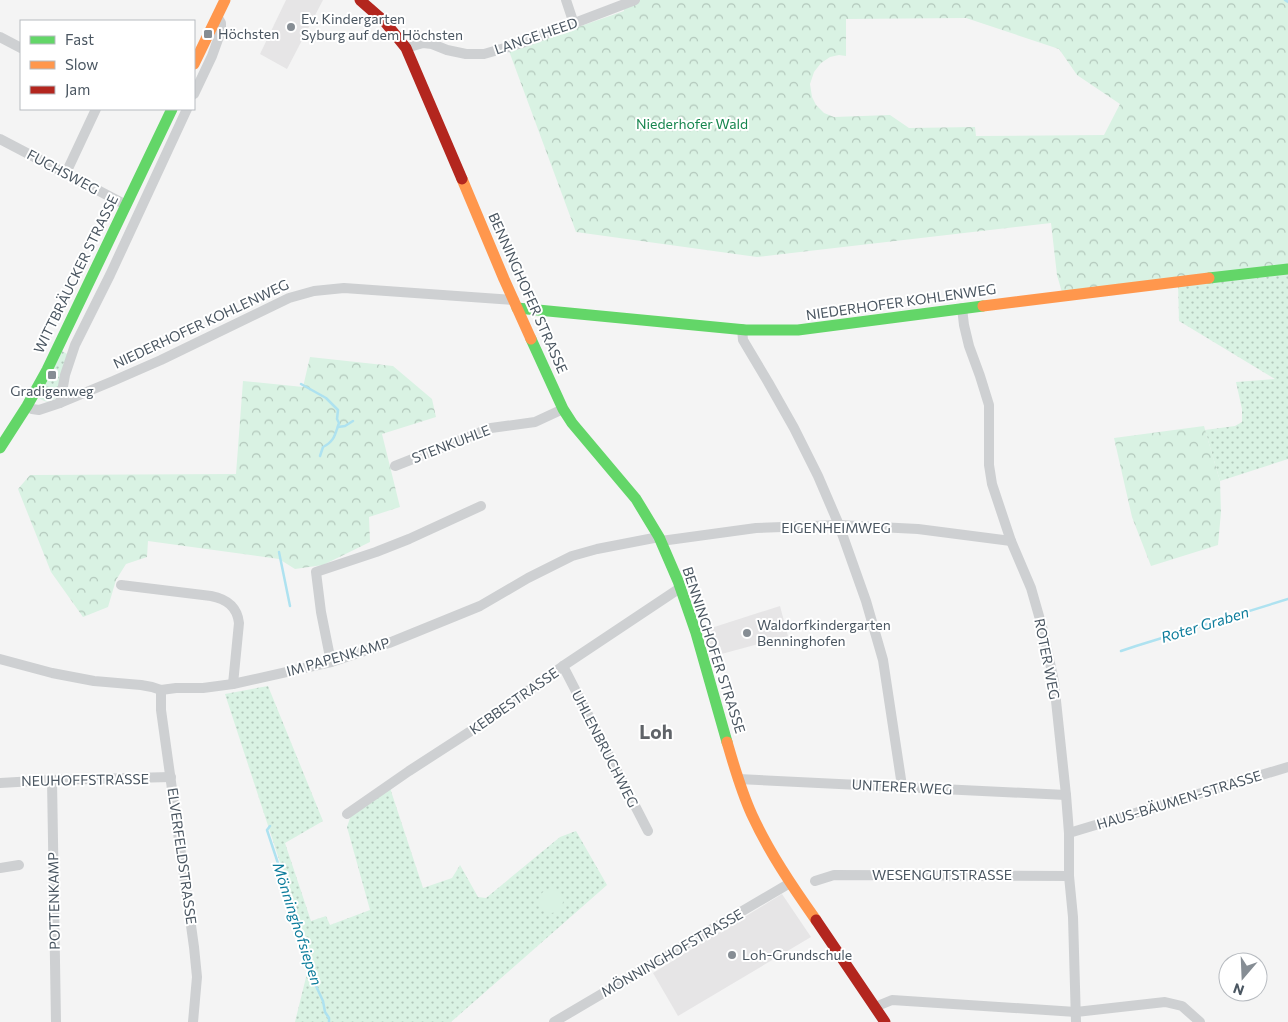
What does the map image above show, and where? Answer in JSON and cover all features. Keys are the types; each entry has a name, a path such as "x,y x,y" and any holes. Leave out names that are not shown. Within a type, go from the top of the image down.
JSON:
{"main road":[{"path":"195,62 224,0"},
{"name":"BENNINGHOFER STRASSE","path":"360,0 390,26 406,48 563,409 572,423 636,499 660,539 696,633 745,802 756,825 790,883 885,1022"},
{"name":"WITTBRÄUCKER STRASSE","path":"0,448 27,406 50,362 172,110"},
{"name":"NIEDERHOFER KOHLENWEG","path":"516,304 742,329 767,331 798,330 962,308 1288,269"}],"street":[{"path":"566,0 574,24"},
{"name":"LANGE HEED","path":"406,48 423,43 466,54 484,54 522,43 635,0"},
{"path":"195,92 212,56 221,31 221,23 217,16"},
{"path":"0,37 20,47"},
{"path":"66,173 96,110"},
{"path":"60,403 65,375 75,345 110,275 187,110"},
{"name":"FUCHSWEG","path":"0,138 126,205"},
{"name":"NIEDERHOFER KOHLENWEG","path":"27,406 40,410 60,403 161,360 289,298 314,291 352,288 516,304"},
{"name":"ROTER WEG","path":"962,308 969,346 989,405 989,465 992,484 1011,541 1030,588 1045,639 1054,682 1069,833 1069,876 1073,918 1076,1017"},
{"path":"742,329 743,340 794,428 818,476 839,525 866,601 882,660 902,786"},
{"name":"STENKUHLE","path":"395,466 492,428 535,422 563,409"},
{"path":"331,662 321,612 316,572 409,539 481,506"},
{"name":"EIGENHEIMWEG","path":"660,539 756,528 839,525 918,529 1011,541"},
{"name":"IM PAPENKAMP","path":"0,659 52,673 94,681 141,685 161,690 233,684 331,662 395,641 480,606 562,560 579,554 660,539"},
{"path":"121,585 218,597 230,603 236,613 238,623 233,684"},
{"name":"KEBBESTRASSE","path":"348,814 680,588"},
{"name":"UHLENBRUCHWEG","path":"563,666 648,831"},
{"name":"ELVERFELDSTRASSE","path":"161,690 161,710 196,968 196,992 192,1022"},
{"name":"HAUS-BÄUMEN-STRASSE","path":"1069,833 1288,767"},
{"name":"NEUHOFFSTRASSE","path":"0,783 171,777"},
{"name":"UNTERER WEG","path":"738,779 1066,795"},
{"name":"POTTENKAMP","path":"52,780 56,1022"},
{"path":"0,868 19,865"},
{"name":"WESENGUTSTRASSE","path":"815,881 834,875 1069,876"},
{"name":"MÖNNINGHOFSTRASSE","path":"560,1021 790,883"},
{"path":"875,1007 892,1000 1076,1017 1165,1002 1182,1006 1200,1022"}],"shaded area":[{"name":"Ev. Kindergarten Syburg auf dem Höchsten","path":"286,0 323,0 287,69 260,54"},
{"name":"Waldorfkindergarten Benninghofen","path":"780,606 788,636 714,656 705,630"},
{"name":"Loh-Grundschule","path":"782,894 811,937 678,1016 653,973"}],"green space":[{"name":"Niederhofer Wald","path":"623,0 1288,0 1288,269 1063,296 1057,275 1051,223 757,257 576,232 509,51 624,11","holes":["966,18 1059,49 1077,75 1120,104 1104,135 976,136 975,127 909,128 890,115 834,117 824,113 816,105 812,97 810,84 814,72 821,63 830,57 846,56 846,19"]},
{"path":"1288,269 1288,459 1220,481 1205,430 1235,426 1242,422 1242,409 1236,382 1275,379 1179,321 1178,282"},
{"path":"62,351 69,355 56,398 50,401 43,401 39,398"},
{"path":"310,357 393,366 432,399 436,417 382,434 400,507 369,517 370,542 323,565 295,569 279,559 148,541 147,557 126,564 116,580 108,607 83,617 51,572 18,489 30,475 236,474 243,381 303,387"},
{"path":"1204,426 1220,481 1221,512 1218,545 1151,566 1132,517 1114,438"},
{"path":"268,686 323,821 285,843 311,921 326,916 330,925 370,910 347,827 351,815 390,788 423,888 452,878 460,865 478,897 486,898 560,837 576,831 607,885 451,1022 295,1022 311,957 225,694"},
{"path":"551,889 560,892 563,901 560,910 551,913 542,910 539,901 542,892"}],"waterway":[{"name":"Mönninghofsiepen","path":"301,384 326,398 338,410 337,419 339,423 335,434 332,440 323,447 320,456"},
{"path":"338,427 345,426 353,421"},
{"name":"Mönninghofsiepen","path":"279,552 290,606"},
{"name":"Roter Graben","path":"1121,651 1288,599"},
{"name":"Mönninghofsiepen","path":"270,826 267,830 329,1022"}],"traffic: fast":[{"path":"0,448 47,370 172,110"},
{"path":"1209,278 1288,269"},
{"path":"517,308 746,330 798,330 983,306"},
{"path":"531,339 563,409 572,423 636,499 659,537 678,581 696,633 727,742"}],"traffic: slow":[{"path":"195,62 225,0"},
{"path":"462,179 531,339"},
{"path":"983,306 1209,278"},
{"path":"727,742 744,797 752,815 781,869 816,920"}],"traffic: jam":[{"path":"360,0 385,22 406,48 462,179"},
{"path":"816,920 885,1022"}],"place":[{"name":"Ev. Kindergarten Syburg auf dem Höchsten","path":"291,27"},
{"name":"Höchsten","path":"208,34"},
{"name":"Gradigenweg","path":"52,375"},
{"name":"Waldorfkindergarten Benninghofen","path":"747,633"},
{"name":"Loh-Grundschule","path":"732,955"}],"district":[{"name":"Loh","path":"656,732"}]}
